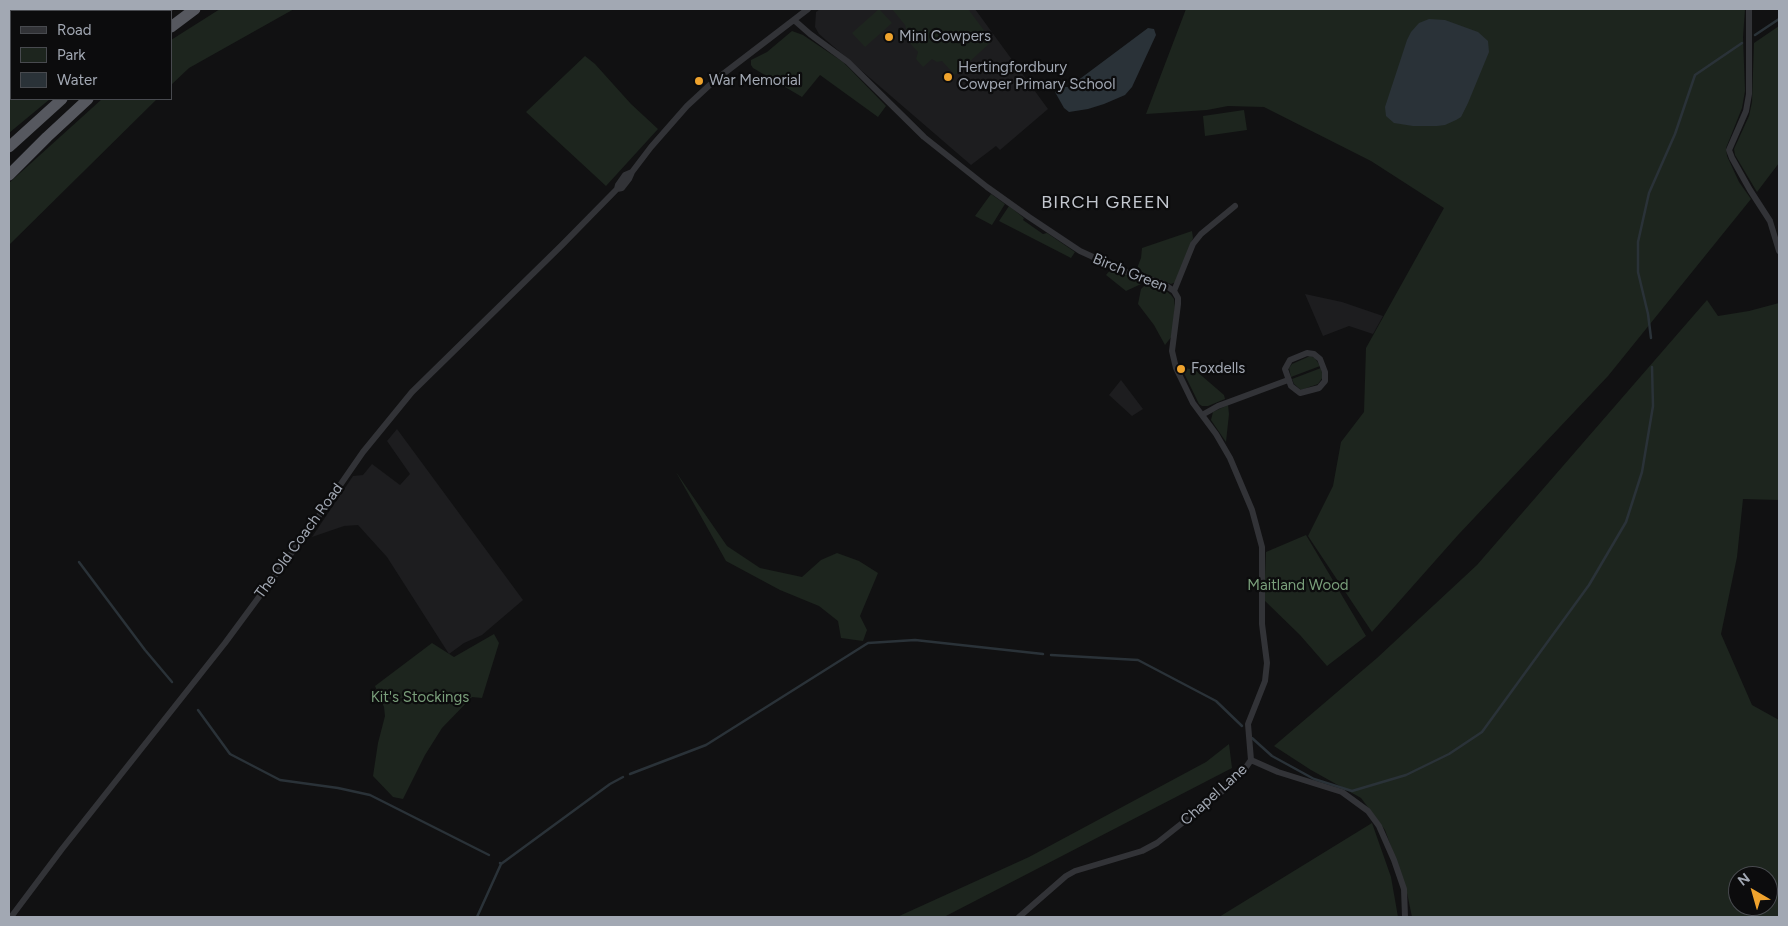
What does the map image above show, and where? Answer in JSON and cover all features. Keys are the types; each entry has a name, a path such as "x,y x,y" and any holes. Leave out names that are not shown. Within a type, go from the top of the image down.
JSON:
{"highway":[{"path":"172,26 195,9"},
{"path":"9,147 61,100"},
{"path":"9,175 87,100"}],"street":[{"name":"The Old Coach Road","path":"11,917 62,849 225,643 318,518 363,452 412,392 617,190 625,175 632,172 687,106 714,81 808,9"},
{"path":"1749,9 1749,94 1746,111 1729,150 1750,190 1770,222 1779,251"},
{"name":"Birch Green","path":"794,20 848,62 924,137 1029,217 1080,251 1126,272 1162,283 1174,291 1178,298 1178,304 1175,340 1172,351 1182,380 1230,458 1252,510 1262,547 1262,624 1268,663 1265,681 1248,724 1251,760"},
{"path":"1174,291 1193,244 1201,234 1235,206"},
{"path":"1307,353 1314,354 1320,359 1325,377 1319,388 1300,393 1293,389 1288,380 1285,369 1290,360 1307,353"},
{"path":"1202,415 1218,406 1288,380"},
{"name":"Chapel Lane","path":"1019,917 1066,876 1075,871 1142,851 1157,843 1229,786 1242,774 1251,760 1278,772 1342,792 1368,811 1379,826 1394,860 1404,890 1405,917"}],"shaded area":[{"name":"Hertingfordbury Cowper Primary School","path":"820,9 975,9 1048,109 1000,150 996,146 971,165 819,34 815,27 816,12"},
{"path":"1305,294 1342,302 1383,316 1373,334 1349,326 1323,336"},
{"path":"1121,380 1143,409 1132,416 1109,395"},
{"path":"397,429 523,600 482,635 464,643 449,654 387,557 358,525 344,526 312,537 353,476 363,475 372,464 400,485 410,474 387,441"}],"green space":[{"path":"9,9 156,9 10,10 10,100 49,100 9,133"},
{"path":"220,9 294,9 189,68 172,84 172,39"},
{"path":"879,9 892,23 865,47 852,33"},
{"path":"892,9 968,9 992,41 955,75 942,61 937,62 932,59 923,67 916,59 918,52 909,42 905,25"},
{"path":"1186,9 1745,9 1743,37 1745,91 1742,108 1726,148 1727,156 1739,182 1751,199 1608,376 1458,535 1372,632 1308,536 1333,486 1341,442 1364,412 1366,348 1444,208 1371,161 1264,107 1228,106 1207,110 1146,114"},
{"path":"1779,26 1779,163 1757,192 1735,155 1734,149 1749,116 1752,102 1754,43"},
{"path":"792,31 803,35 843,62 886,106 878,117 820,75 802,97 753,68 751,60 767,52"},
{"path":"585,56 658,129 606,186 526,112"},
{"path":"101,100 156,100 9,245 9,183"},
{"path":"1244,110 1247,130 1205,136 1203,116"},
{"path":"991,194 1005,204 992,225 975,216"},
{"path":"1009,206 1024,218 1023,220 1043,234 1047,233 1075,252 1071,258 999,221"},
{"path":"1192,231 1193,238 1176,282 1171,284 1136,271 1141,258 1142,248"},
{"path":"1111,269 1142,280 1141,284 1126,291 1106,275"},
{"path":"1147,283 1162,288 1174,299 1172,336 1165,345 1154,325 1138,304 1141,289"},
{"path":"1707,300 1718,316 1749,311 1779,303 1779,500 1743,499 1737,557 1721,634 1752,705 1779,720 1779,917 1412,917 1406,888 1385,830 1361,798 1311,770 1274,746 1377,658 1477,565"},
{"path":"1310,356 1315,358 1320,366 1291,377 1289,368 1292,364"},
{"path":"1321,368 1323,377 1318,384 1301,390 1294,384 1292,379"},
{"path":"1182,369 1195,370 1224,395 1225,399 1208,406 1199,404"},
{"path":"1228,405 1226,442 1211,420 1213,412"},
{"path":"676,472 727,546 760,568 802,577 821,560 837,553 859,561 878,573 860,616 867,630 863,641 841,638 838,621 819,606 780,590 726,561"},
{"name":"Maitland Wood","path":"1306,535 1366,636 1327,666 1300,635 1264,600 1266,552"},
{"name":"Kit's Stockings","path":"494,634 499,643 482,698 472,697 442,728 425,755 403,799 393,797 373,776 378,743 385,716 384,707 375,686 432,643 454,657"},
{"path":"1229,744 1232,768 944,917 897,917 1029,857 1206,762"},
{"path":"1372,823 1391,877 1398,917 1219,917"}],"water":[{"path":"1429,19 1445,20 1478,32 1488,41 1489,52 1461,117 1445,125 1437,126 1413,126 1394,123 1386,116 1385,107 1407,40 1419,23"},
{"path":"1148,28 1154,29 1156,35 1132,87 1125,95 1088,109 1069,112 1064,108 1055,92 1062,87 1069,87"}],"waterway":[{"path":"1755,35 1779,19"},
{"path":"1651,338 1648,314 1638,272 1638,242 1649,193 1675,134 1695,75 1742,43"},
{"path":"1252,738 1272,756 1314,779 1352,791 1406,775 1449,754 1482,732 1589,585 1626,522 1642,472 1653,406 1652,367"},
{"path":"79,562 145,650 172,682"},
{"path":"630,774 706,745 868,643 915,640 1043,654"},
{"path":"1051,655 1138,660 1216,701 1242,726"},
{"path":"198,710 230,754 280,780 338,788 370,795 489,855"},
{"path":"500,863 610,784 623,777"},
{"path":"477,917 501,864"}],"place":[{"name":"Mini Cowpers","path":"889,37"},
{"name":"Hertingfordbury Cowper Primary School","path":"948,77"},
{"name":"War Memorial","path":"699,81"},
{"name":"Foxdells","path":"1181,369"}],"district":[{"name":"BIRCH GREEN","path":"1106,203"}]}
